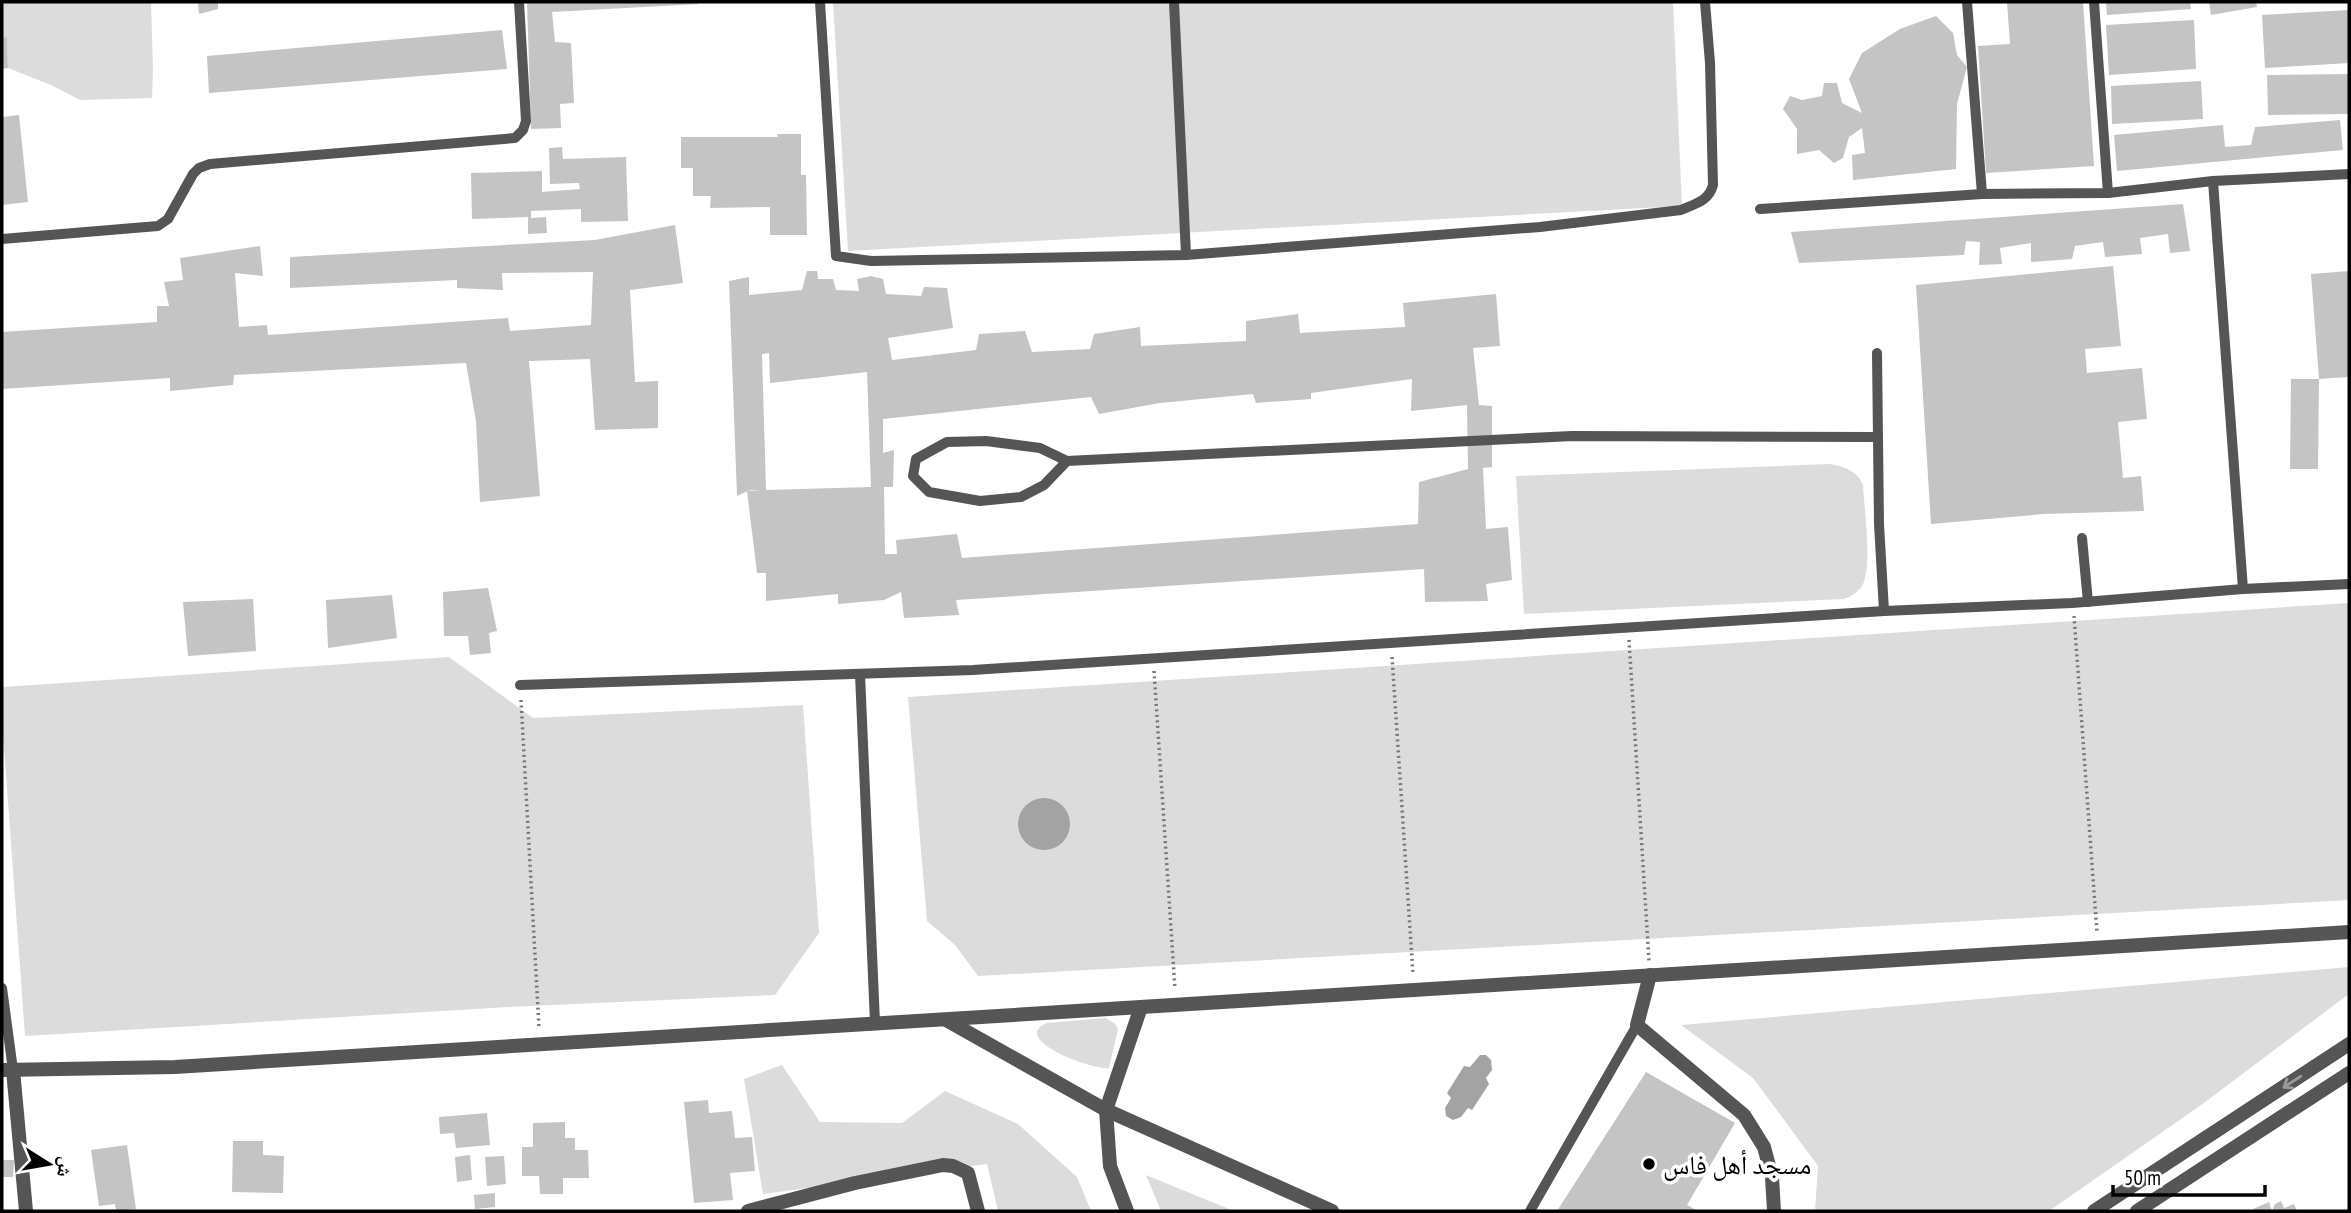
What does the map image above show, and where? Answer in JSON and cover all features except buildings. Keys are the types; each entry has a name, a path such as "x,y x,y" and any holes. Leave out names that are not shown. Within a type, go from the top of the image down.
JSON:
{"street":[{"path":"26,1211 7,1070 162,1068 2349,932"},
{"path":"1650,975 1637,1025 1744,1115 1764,1147 1772,1178 1774,1211"},
{"path":"1127,1211 1111,1166 1106,1110 1141,1007"},
{"path":"944,1019 1106,1110 1332,1211"},
{"path":"2094,1211 2349,1044"},
{"path":"2137,1211 2349,1073"},
{"path":"748,1211 855,1183 943,1165 968,1173 978,1211"}],"lane":[{"path":"2,239 158,226 168,219 198,168 210,164 515,138 523,130 526,121 519,2"},
{"path":"820,2 837,257 871,261 1186,255 1540,227 1681,210 1702,202 1712,192 1713,185 1710,63 1705,2"},
{"path":"1174,2 1186,255"},
{"path":"1967,2 1982,194"},
{"path":"2094,2 2108,193"},
{"path":"1760,209 1982,194 2108,193 2213,181 2349,174"},
{"path":"2213,181 2242,589"},
{"path":"1877,354 1877,438 1884,611"},
{"path":"1067,461 1044,485 1021,497 980,501 929,492 913,476 916,459 947,442 986,441 1040,448 1067,461 1572,436 1877,438"},
{"path":"2082,538 2088,602"},
{"path":"520,685 860,674 1153,660 1884,611 2072,603 2242,589 2349,584"},
{"path":"860,674 874,1023"},
{"path":"2,988 7,1070"},
{"path":"1530,1211 1637,1025"}],"path":[{"path":"2072,603 2076,625 2098,947"},
{"path":"1627,628 1650,975"},
{"path":"1391,643 1414,990"},
{"path":"1153,660 1176,1004"},
{"path":"520,685 540,1044"}],"shaded area":[{"path":"2,2 151,2 152,98 80,100 8,68 7,38 2,38"},
{"path":"833,2 1673,2 1682,206 848,251"},
{"path":"1830,464 1850,470 1858,476 1863,485 1867,566 1862,586 1849,597 1524,614 1516,476"},
{"path":"2349,603 2349,900 978,976 955,945 927,921 908,697"},
{"path":"449,657 533,718 803,705 819,933 775,995 508,1007 25,1036 2,719 2,687"},
{"path":"1044,798 1054,800 1062,806 1068,814 1068,834 1062,842 1054,848 1044,850 1034,848 1026,842 1020,834 1018,824 1020,814 1026,806 1034,800"},
{"path":"2349,967 2349,994 2204,1103 2049,1211 1815,1211 1818,1166 1753,1078 1681,1025"},
{"path":"1106,1018 1118,1029 1109,1068 1100,1068 1058,1053 1038,1037 1038,1030 1047,1023"},
{"path":"1480,1055 1486,1055 1491,1060 1492,1070 1486,1078 1489,1084 1472,1110 1468,1108 1461,1117 1453,1120 1446,1116 1445,1108 1451,1098 1447,1093 1464,1066 1470,1067"},
{"path":"782,1065 820,1122 902,1123 945,1091 1018,1124 1077,1177 1091,1211 998,1211 987,1164 763,1194 744,1079"},
{"path":"1146,1175 1234,1211 1161,1211"}],"place":[{"name":"مسجد أهل فاس","path":"1649,1164"}]}
